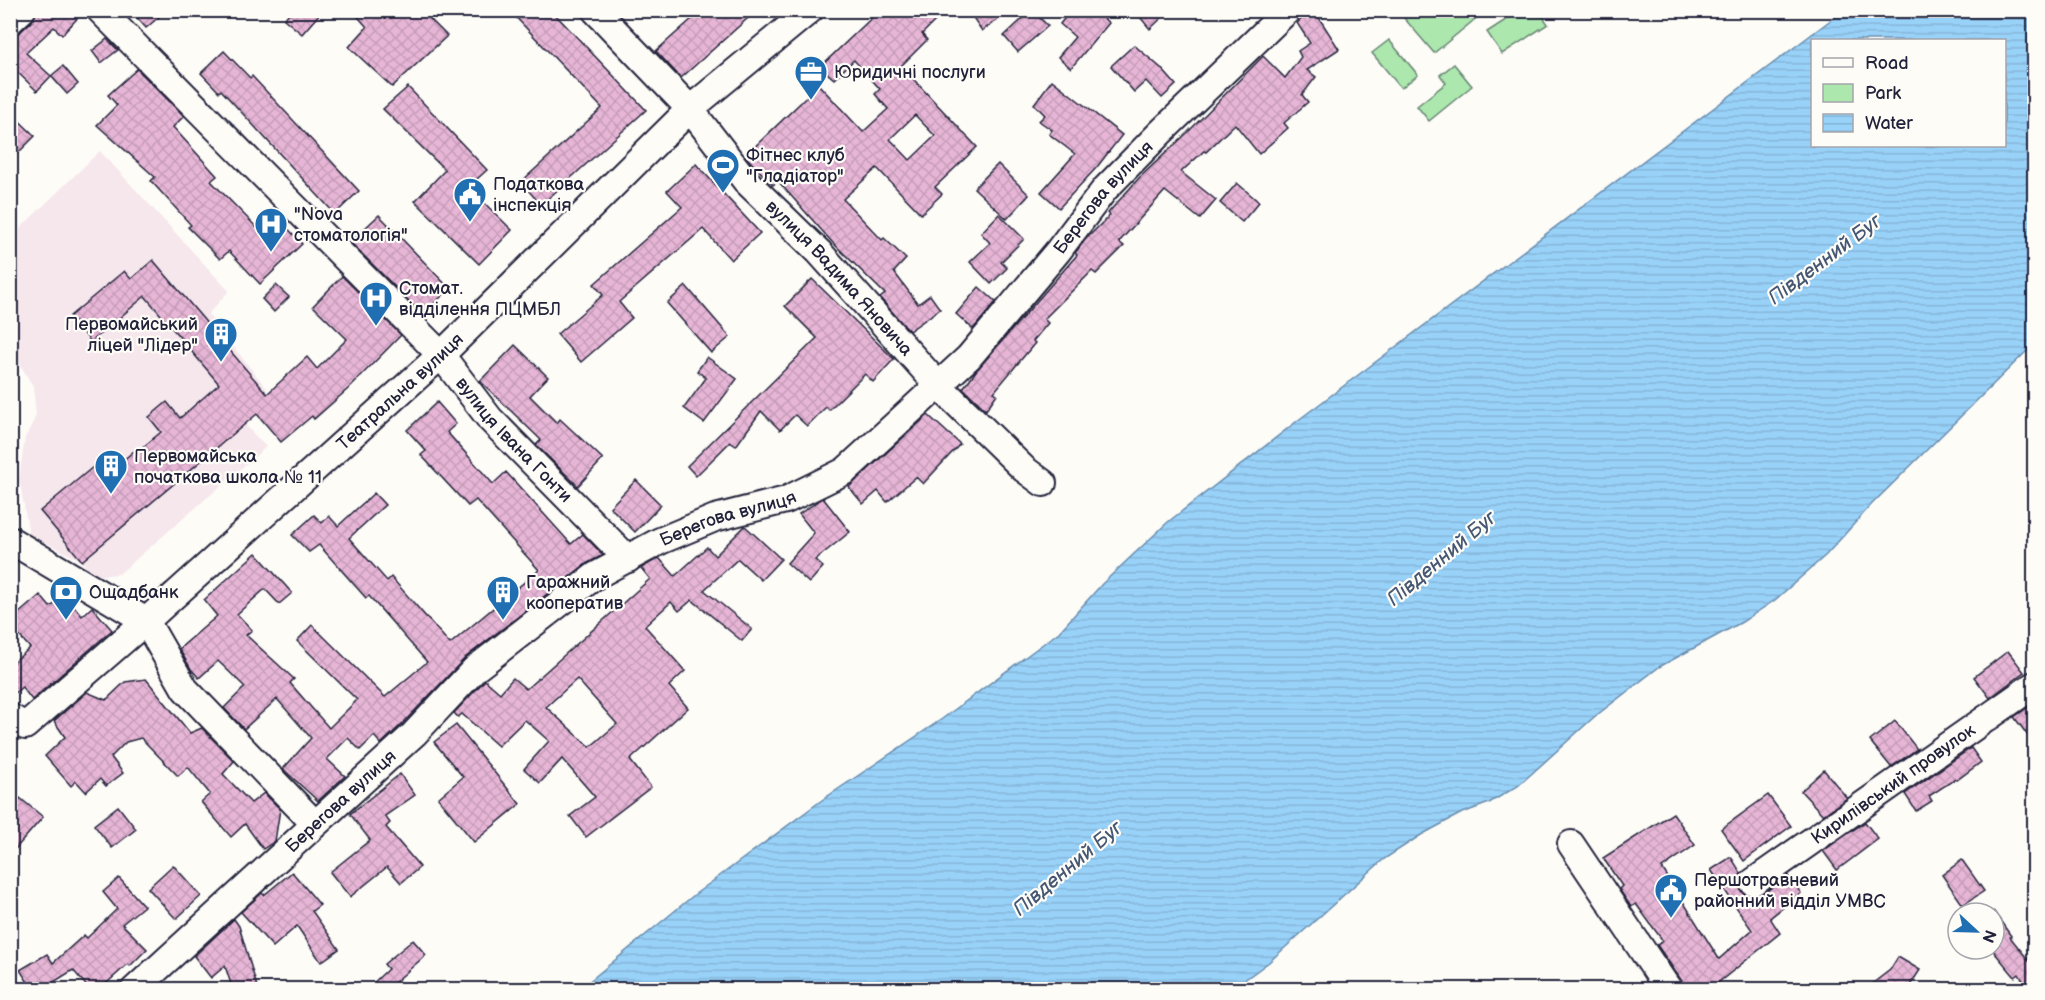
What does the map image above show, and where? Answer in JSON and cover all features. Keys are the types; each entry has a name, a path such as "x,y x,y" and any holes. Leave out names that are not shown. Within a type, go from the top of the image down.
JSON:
{"street":[{"path":"10,21 22,10"},
{"name":"вулиця Івана Гонти","path":"100,10 441,355 490,419 628,558"},
{"name":"вулиця Вадима Яновича","path":"595,10 690,109 747,181 819,252 938,385 1016,461 1043,483"},
{"name":"Театральна вулиця","path":"10,717 26,726 146,621 441,355 690,109 810,10"},
{"name":"Берегова вулиця","path":"134,990 414,735 475,669 596,576 660,541 715,518 786,500 845,471 969,357 1058,251 1105,189 1288,10"},
{"path":"10,540 146,621 185,689 315,824"},
{"name":"Кирилівський провулок","path":"1753,882 2034,685"},
{"path":"1571,844 1669,990"}],"shaded area":[{"path":"100,151 229,291 208,314 267,389 266,393 238,417 266,447 119,574 92,576 82,561 29,534 19,478 25,438 36,416 33,386 11,350 11,237"}],"green space":[{"path":"1521,10 1539,11 1548,24 1502,54 1487,32"},
{"path":"1398,11 1485,11 1434,53"},
{"path":"1389,40 1418,75 1401,88 1372,53"},
{"path":"1454,64 1472,86 1429,121 1417,106 1446,83 1440,75"}],"water":[{"name":"Південний Буг","path":"1844,10 2034,11 2034,344 1872,504 1826,555 1775,600 1742,622 1659,667 1593,718 1518,786 1489,803 1460,814 1421,835 1384,859 1269,962 1232,989 580,989 694,895 822,800 942,719 1059,632 1102,584 1168,522 1301,418"}],"building":[{"path":"37,10 85,10 62,35 54,27 26,53 51,76 37,91 12,67 10,69 10,36 20,32 32,21"},
{"path":"130,10 167,10 146,28"},
{"path":"292,10 323,10 302,34 284,19"},
{"path":"352,10 421,10 447,36 392,87 349,47 367,27"},
{"path":"509,10 551,10 646,110 541,205 521,182 602,108"},
{"path":"702,10 757,10 681,78 656,51"},
{"path":"880,10 946,10 922,34 927,40 901,66 977,147 935,187 942,194 921,214 877,168 843,199 882,240 884,238 906,259 894,272 918,304 930,295 940,309 909,331 880,298 885,294 832,242 778,181 773,185 745,156 819,85 863,132 888,109 875,94 880,89 854,60 834,79 820,67","holes":["915,115 935,136 910,160 890,139"]},
{"path":"968,10 992,10 998,19 982,31"},
{"path":"1032,10 1048,26 1018,52 1004,36"},
{"path":"1071,10 1094,10 1109,23 1071,68 1058,57 1075,37 1060,24"},
{"path":"1134,10 1170,10 1150,29"},
{"path":"1312,10 1339,49 1307,70 1316,77 1302,95 1308,102 1284,123 1288,128 1259,154 1235,124 1181,172 1216,200 1200,219 1165,191 1119,242 1124,246 1096,274 1092,271 1044,319 1048,323 1033,341 1035,343 994,392 997,394 986,410 963,388 976,371 1077,255 1075,253 1085,240 1110,215 1108,213 1139,178 1263,56 1285,78 1301,57 1298,51 1310,43 1297,23"},
{"path":"107,39 118,50 101,63 92,51"},
{"path":"1134,45 1161,68 1176,85 1162,98 1146,81 1134,92 1111,66"},
{"path":"224,51 250,78 252,76 359,191 335,214 221,90 219,92 201,73"},
{"path":"63,66 78,84 67,94 51,76"},
{"path":"137,69 184,116 173,127 217,176 211,181 266,237 282,222 302,244 260,284 229,251 220,259 188,227 191,225 151,181 155,177 97,125 117,105 108,95"},
{"path":"1052,80 1122,135 1097,167 1059,208 1041,192 1075,154 1049,134 1052,130 1039,121 1045,115 1034,104"},
{"path":"408,87 487,170 468,187 512,230 479,264 415,201 445,170 383,109"},
{"path":"10,112 35,136 10,161"},
{"path":"696,164 760,233 731,260 703,229 619,302 632,318 581,362 557,334 603,295 594,284 682,207 667,191"},
{"path":"998,164 1029,195 1007,219 974,188"},
{"path":"1237,183 1259,202 1242,222 1220,203"},
{"path":"999,214 1024,239 1001,262 1007,268 991,284 970,262 990,243 981,233"},
{"path":"379,215 450,289 422,314 350,242"},
{"path":"153,260 267,394 307,357 317,369 347,339 313,306 342,276 401,335 348,389 314,419 312,416 281,442 257,414 82,561 40,511 99,462 108,473 161,432 149,417 167,402 180,418 219,384 145,296 91,342 70,316 124,271 131,279"},
{"path":"812,279 894,359 873,382 865,374 829,410 826,407 807,426 795,415 780,430 761,411 736,446 730,442 696,476 687,466 817,338 785,306"},
{"path":"276,285 289,297 274,312 262,299"},
{"path":"686,286 730,337 711,353 667,303"},
{"path":"979,287 996,302 973,329 956,314"},
{"path":"515,345 548,377 530,396 557,423 560,419 603,459 578,486 536,445 541,440 480,381"},
{"path":"707,357 737,379 704,423 684,408 706,378 697,371"},
{"path":"437,402 456,424 447,432 493,484 506,472 571,544 583,534 603,555 586,564 466,657 381,744 374,736 360,750 348,738 327,759 345,776 318,801 283,769 311,738 277,699 244,729 224,708 245,687 218,661 199,678 179,649 217,616 204,600 256,553 292,593 279,604 265,589 237,614 252,630 246,635 294,679 290,683 329,728 357,700 297,641 312,625 385,697 427,662 369,596 366,598 319,545 309,552 292,535 314,515 322,523 329,516 338,526 374,493 385,505 349,538 387,581 391,577 450,644 539,570 476,500 468,506 421,455 426,451 407,430"},
{"path":"928,415 960,444 923,484 916,477 887,502 878,491 863,504 849,487"},
{"path":"636,480 661,505 635,532 610,507"},
{"path":"823,498 850,532 815,560 823,567 809,583 787,563 814,533 799,514"},
{"path":"745,526 781,559 761,580 738,559 704,590 752,629 742,641 692,600 679,611 671,602 645,626 685,671 669,686 688,708 630,760 651,787 586,837 570,816 595,797 562,759 540,783 524,769 549,741 525,720 498,746 462,714 458,717 454,713 485,680 500,693 513,678 526,689 650,579 641,568 659,558 675,576 707,547 715,556","holes":["577,679 617,724 590,747 546,707"]},
{"path":"40,595 50,607 56,603 65,614 74,606 82,616 92,607 112,630 32,700 22,687 10,697 10,665 30,648 10,625 10,621"},
{"path":"2008,651 2024,672 1990,698 1974,677"},
{"path":"146,679 190,733 202,728 234,761 223,774 251,803 264,793 280,809 275,841 263,849 245,824 231,837 201,802 210,794 188,767 178,776 141,738 126,742 111,757 123,773 106,786 100,779 86,792 76,781 71,786 45,756 65,737 54,721 87,692 106,700 125,682"},
{"path":"2034,703 2034,744 2014,717"},
{"path":"1895,721 1917,749 1891,767 1870,741"},
{"path":"456,725 520,804 474,842 438,798 463,777 434,742"},
{"path":"1971,748 1981,762 1957,780 1955,779 1929,796 1932,801 1916,811 1905,794"},
{"path":"1824,770 1847,798 1823,815 1801,791"},
{"path":"400,774 415,795 385,816 390,823 386,827 420,867 401,883 387,867 350,897 330,872 370,840 350,814"},
{"path":"1768,795 1791,826 1744,861 1721,829"},
{"path":"20,798 43,817 10,855 10,810"},
{"path":"118,806 136,829 112,848 94,825"},
{"path":"1673,813 1695,845 1662,868 1719,959 1752,930 1711,870 1731,857 1741,873 1738,884 1746,895 1754,897 1761,895 1788,876 1801,893 1770,918 1780,933 1709,990 1688,990 1657,945 1663,941 1636,904 1631,907 1619,889 1622,886 1603,858"},
{"path":"1865,822 1878,839 1837,870 1823,851"},
{"path":"1962,860 1984,891 1969,901 1960,901 1942,875"},
{"path":"173,865 201,896 176,919 148,888"},
{"path":"292,872 320,905 312,911 339,949 321,962 297,926 273,947 241,912 262,893 264,895"},
{"path":"119,878 144,906 122,924 147,949 130,966 128,964 99,990 90,990 73,970 41,990 33,990 20,970 47,954 53,963 84,935 87,938 117,909 103,892"},
{"path":"234,919 239,926 258,990 233,990 225,966 211,978 194,956"},
{"path":"2006,929 2034,967 2034,990 2028,990 2019,974 2015,977 2002,961 2006,961"},
{"path":"413,940 426,955 386,990 366,990 388,969 384,964"},
{"path":"1898,957 1920,970 1907,990 1864,990 1890,970"}],"place":[{"name":"Юридичні послуги","path":"811,101"},
{"name":"Фітнес клуб \"Гладіатор\"","path":"723,194"},
{"name":"Податкова інспекція","path":"470,223"},
{"name":"\"Nova стоматологія\"","path":"271,253"},
{"name":"Стомат. відділення ПЦМБЛ","path":"376,327"},
{"name":"Первомайський ліцей \"Лідер\"","path":"221,363"},
{"name":"Первомайська початкова школа № 11","path":"111,495"},
{"name":"Ощадбанк","path":"66,621"},
{"name":"Гаражний кооператив","path":"503,621"},
{"name":"Першотравневий районний відділ УМВС","path":"1671,919"}]}
